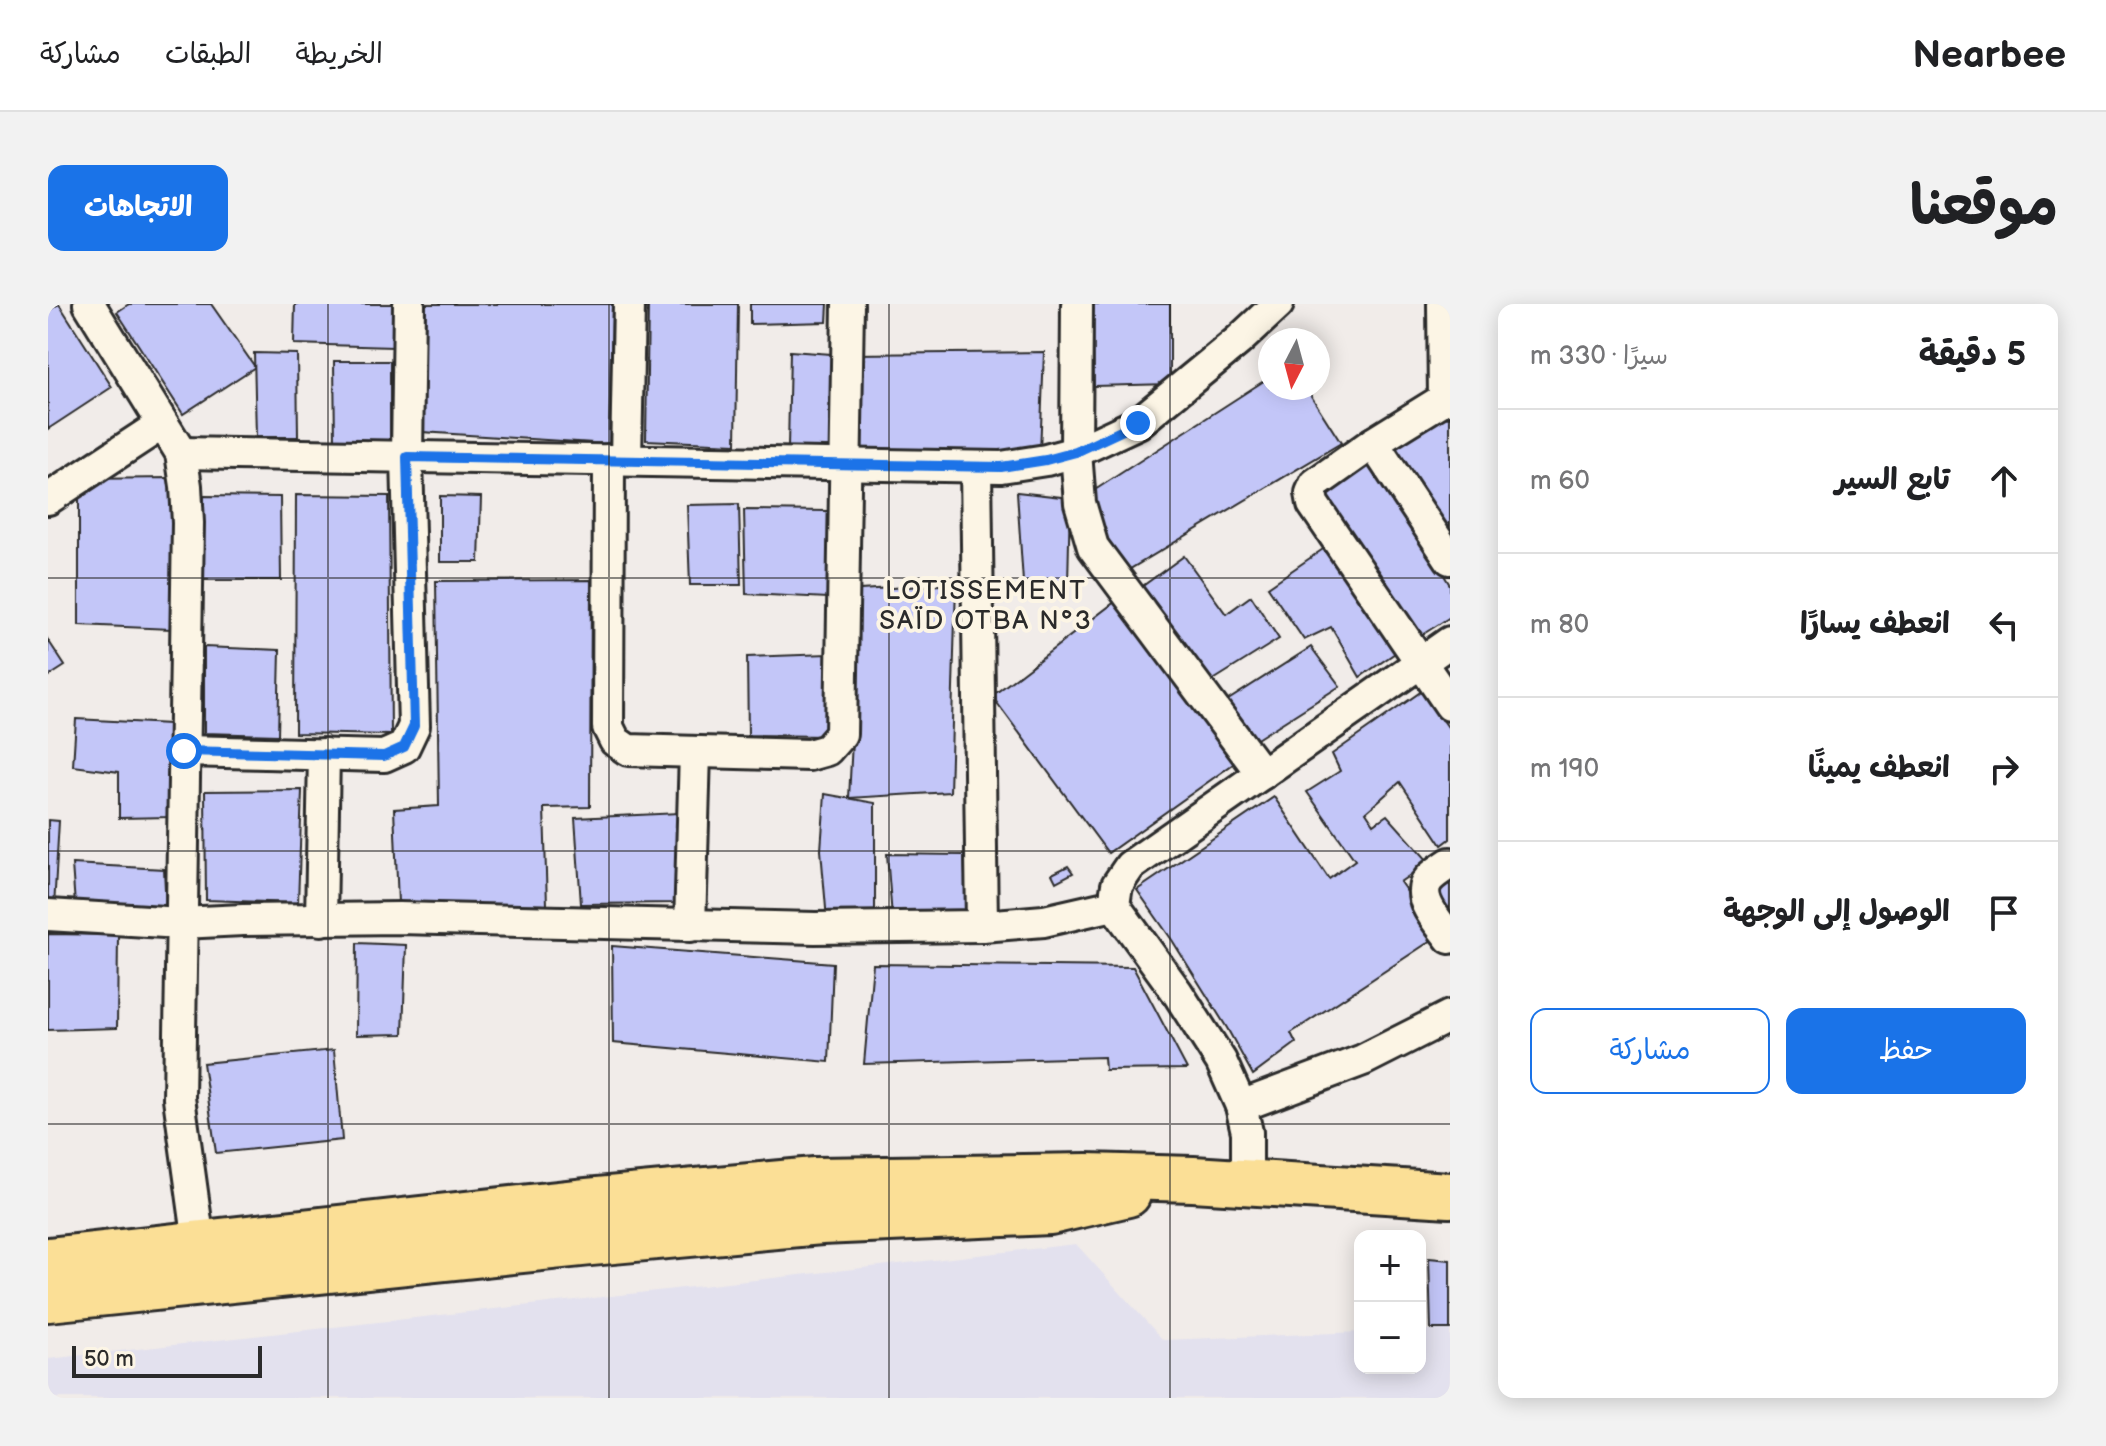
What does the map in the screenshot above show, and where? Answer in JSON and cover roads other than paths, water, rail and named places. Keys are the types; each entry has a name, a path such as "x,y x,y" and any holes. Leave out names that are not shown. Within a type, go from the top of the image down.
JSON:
{"highway":[{"path":"48,1260 585,1201 815,1180 1087,1176 1193,1179 1450,1195"},
{"path":"48,1299 821,1222 1050,1212 1193,1179"}],"street":[{"path":"89,304 181,453 186,486 188,523 179,1098 199,1243"},
{"path":"184,751 384,756 404,747 414,726 407,457 409,304"},
{"path":"629,304 618,460 608,727 615,741 628,750 809,755 827,750 841,734 848,304"},
{"path":"1077,304 1076,452 1080,503 1093,547 1262,774"},
{"path":"181,453 1001,467 1076,452 1138,423 1278,304"},
{"path":"1443,304 1447,399 1373,443 1315,484 1311,493 1313,504 1450,705"},
{"path":"48,499 162,424"},
{"path":"1373,443 1450,559"},
{"path":"976,467 982,926"},
{"path":"1247,1183 1247,1132 1241,1106 1221,1061 1177,992 1114,905 1117,885 1130,866 1450,642"},
{"path":"690,926 695,752"},
{"path":"321,920 324,754"},
{"path":"1450,863 1427,881 1423,890 1425,900 1450,938"},
{"path":"48,915 181,923 399,918 815,928 982,926 1044,921 1114,905"},
{"path":"1241,1106 1363,1060 1450,1016"}],"district":[{"name":"LOTISSEMENT SAÏD OTBA N°3","path":"986,605"}]}
